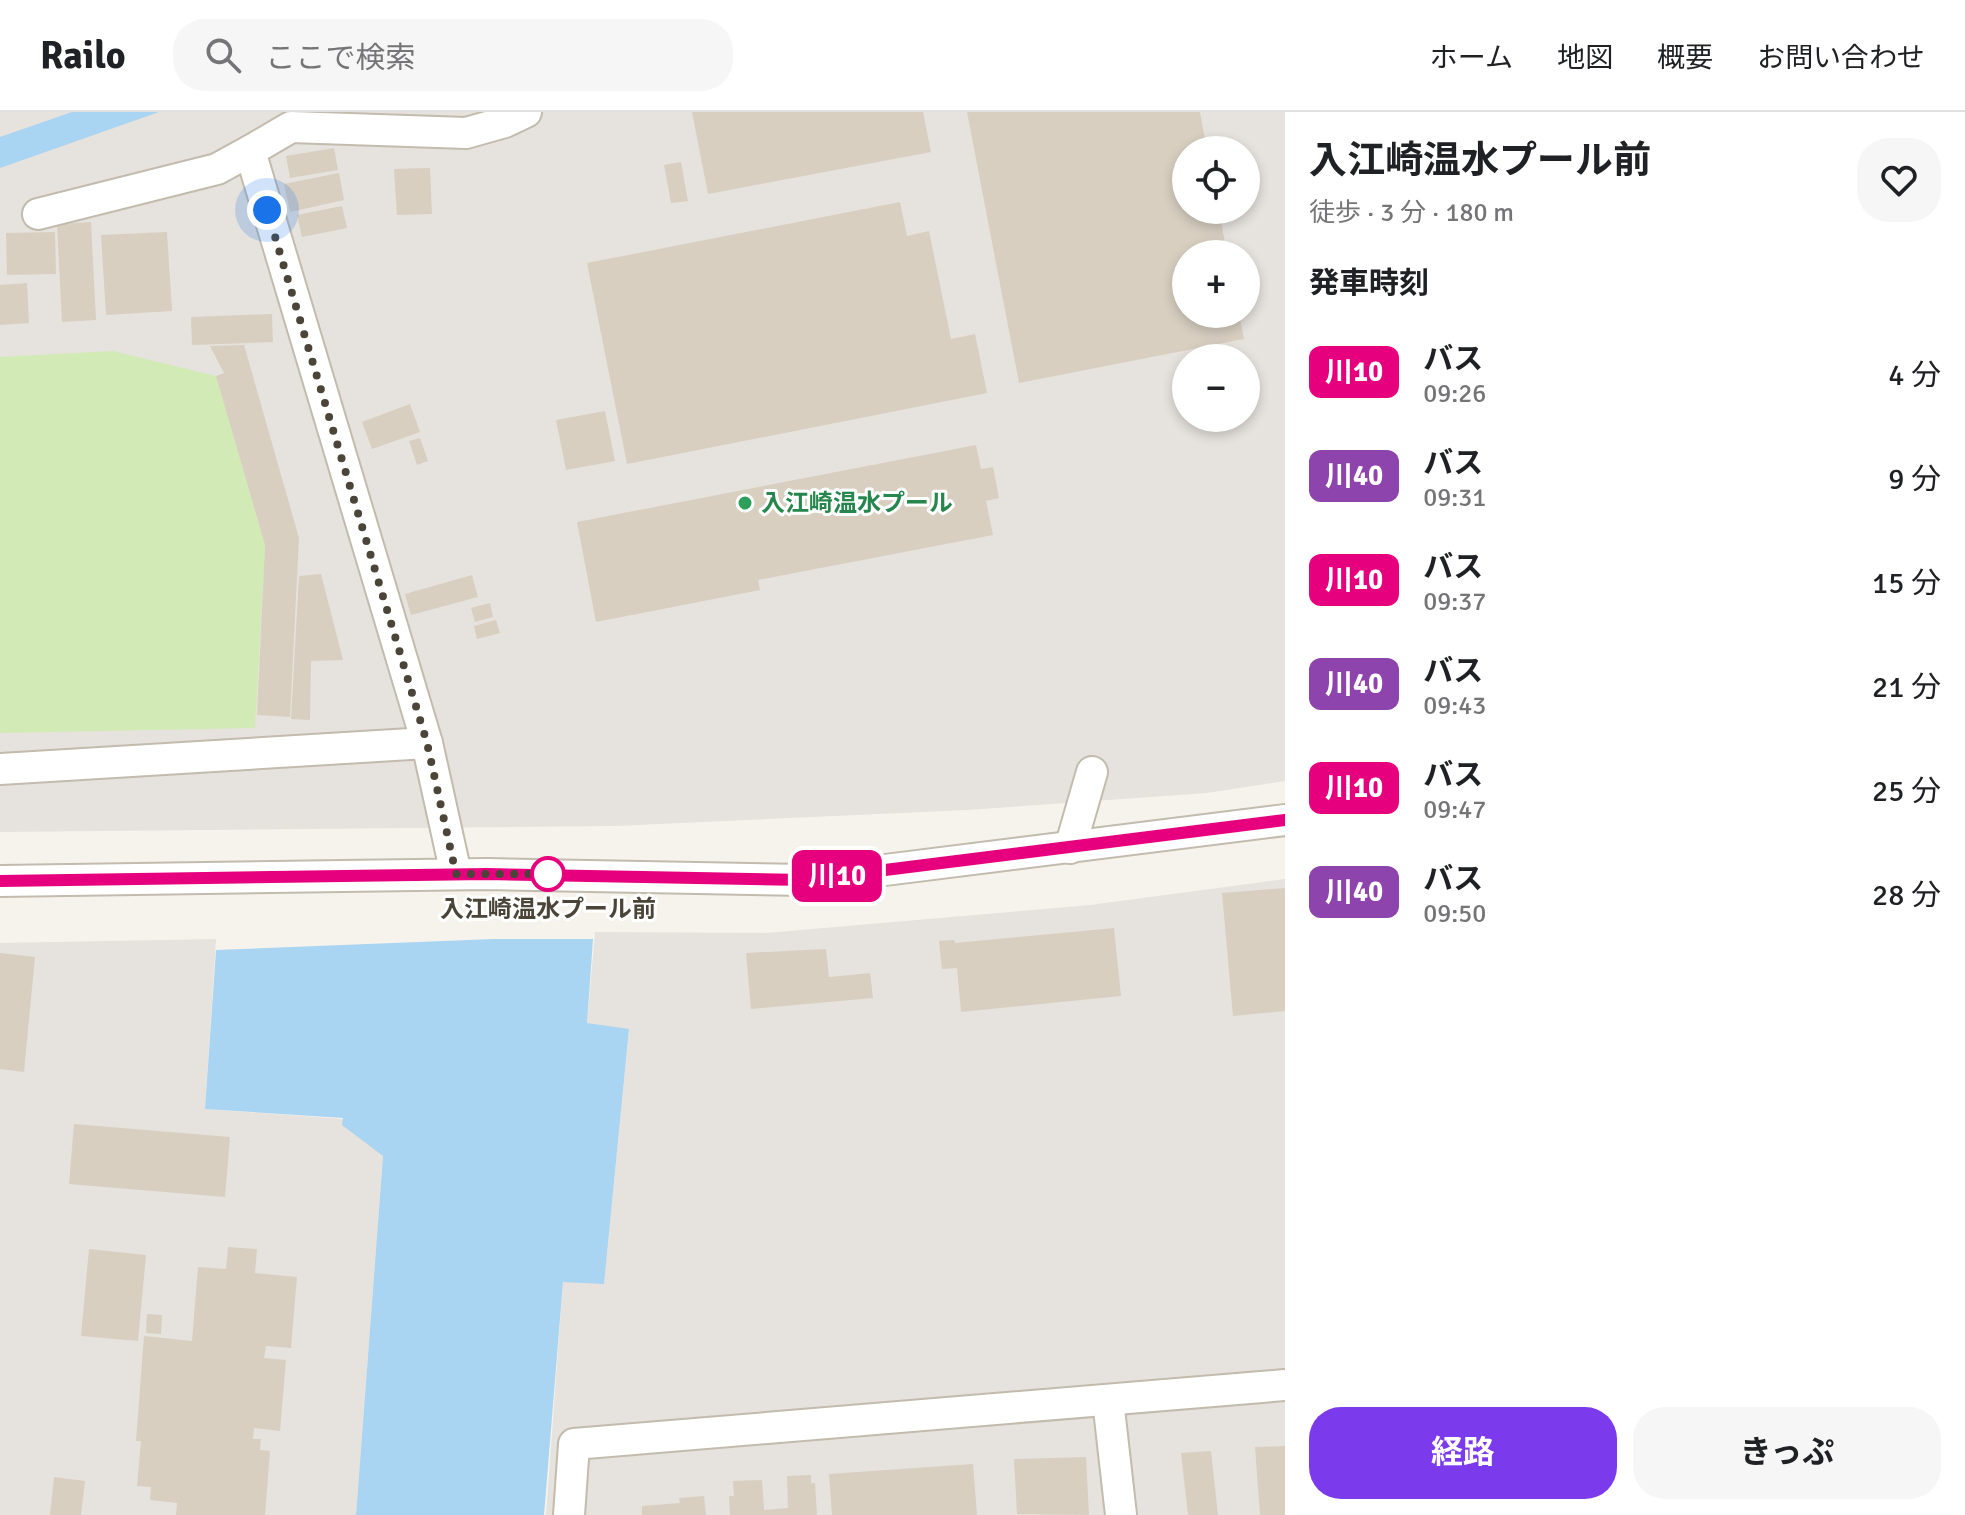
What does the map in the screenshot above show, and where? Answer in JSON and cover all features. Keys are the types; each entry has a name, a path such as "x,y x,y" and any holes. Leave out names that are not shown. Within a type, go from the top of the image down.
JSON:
{"street":[{"path":"38,214 217,169 291,127 466,133 505,122 526,112"},
{"path":"250,151 427,743 456,874"},
{"path":"0,769 427,743"},
{"path":"1070,848 1092,772"},
{"path":"0,881 456,874 805,880 1285,820"},
{"path":"569,1515 574,1444 1285,1385"},
{"path":"1108,1400 1121,1515"}],"shaded area":[{"path":"0,112 1285,112 1285,781 1207,793 967,810 615,826 0,832"},
{"path":"1285,879 1285,1515 546,1515 563,1281 604,1283 629,1030 587,1024 595,932 766,933 1090,905"},
{"path":"216,939 205,1109 344,1119 343,1125 383,1155 356,1515 0,1515 0,943"}],"green space":[{"path":"113,351 216,376 265,545 255,728 0,733 0,357"}],"water":[{"path":"72,112 159,112 0,168 0,137"},
{"path":"494,939 593,939 587,1023 629,1029 604,1284 563,1282 544,1515 356,1515 383,1156 342,1125 343,1118 205,1109 216,950"}],"building":[{"path":"692,112 923,112 931,152 708,194"},
{"path":"967,112 1200,112 1204,136 1172,136 1172,224 1222,224 1224,240 1172,240 1172,328 1242,328 1244,339 1218,344 1172,344 1172,353 1019,383"},
{"path":"334,148 338,170 290,178 286,156"},
{"path":"681,162 688,201 671,203 664,165"},
{"path":"430,168 432,214 397,215 394,169"},
{"path":"339,173 344,200 290,212 284,184"},
{"path":"900,202 907,236 929,231 951,339 975,334 987,393 627,464 587,263"},
{"path":"342,206 347,228 302,237 297,215"},
{"path":"91,222 96,320 62,322 57,224"},
{"path":"55,232 56,274 7,275 6,233"},
{"path":"167,232 172,311 106,315 101,235"},
{"path":"27,283 29,323 0,325 0,285"},
{"path":"272,314 273,342 192,345 191,317"},
{"path":"244,345 299,538 290,717 257,715 265,545 216,376 224,373 210,346"},
{"path":"410,404 420,432 372,449 362,422"},
{"path":"605,411 615,461 566,470 556,420"},
{"path":"420,438 428,461 417,465 409,441"},
{"path":"976,445 981,469 993,467 999,498 986,501 993,535 758,580 760,590 596,622 577,522"},
{"path":"321,574 343,660 311,661 310,720 291,719 299,576"},
{"path":"472,575 478,597 411,615 405,594"},
{"path":"490,603 493,617 475,622 471,608"},
{"path":"496,620 500,633 477,639 474,626"},
{"path":"1285,888 1285,1011 1233,1016 1222,893"},
{"path":"1114,928 1121,996 961,1012 957,968 942,969 939,941 954,940 955,943"},
{"path":"826,949 829,977 870,973 873,998 751,1009 746,953"},
{"path":"0,953 35,957 24,1072 0,1069"},
{"path":"74,1124 230,1137 225,1197 69,1184"},
{"path":"228,1247 257,1249 255,1273 297,1277 291,1348 266,1346 264,1358 286,1360 280,1431 254,1428 253,1439 261,1439 260,1450 270,1451 265,1515 176,1515 177,1503 150,1500 151,1487 137,1486 141,1441 136,1441 144,1336 192,1341 198,1267 226,1269"},
{"path":"89,1249 146,1255 138,1341 81,1336"},
{"path":"147,1314 162,1315 161,1334 146,1333"},
{"path":"1285,1446 1285,1515 1260,1515 1255,1447"},
{"path":"1211,1451 1218,1515 1188,1515 1181,1453"},
{"path":"1086,1457 1089,1515 1017,1514 1014,1459"},
{"path":"973,1464 977,1515 832,1515 829,1474"},
{"path":"811,1475 811,1483 815,1483 817,1515 730,1515 729,1496 734,1496 733,1481 762,1480 764,1510 788,1508 787,1476"},
{"path":"54,1477 85,1481 81,1515 50,1515"},
{"path":"704,1496 706,1515 642,1515 642,1506 680,1503 679,1498"}],"bus line":[{"name":"川10","path":"0,881 487,874 805,880 1285,820"}],"place":[{"name":"入江崎温水プール","path":"745,503"},
{"name":"入江崎温水プール前","path":"548,874"}],"route":[{"path":"267,210 427,743 456,874 548,874"}]}
